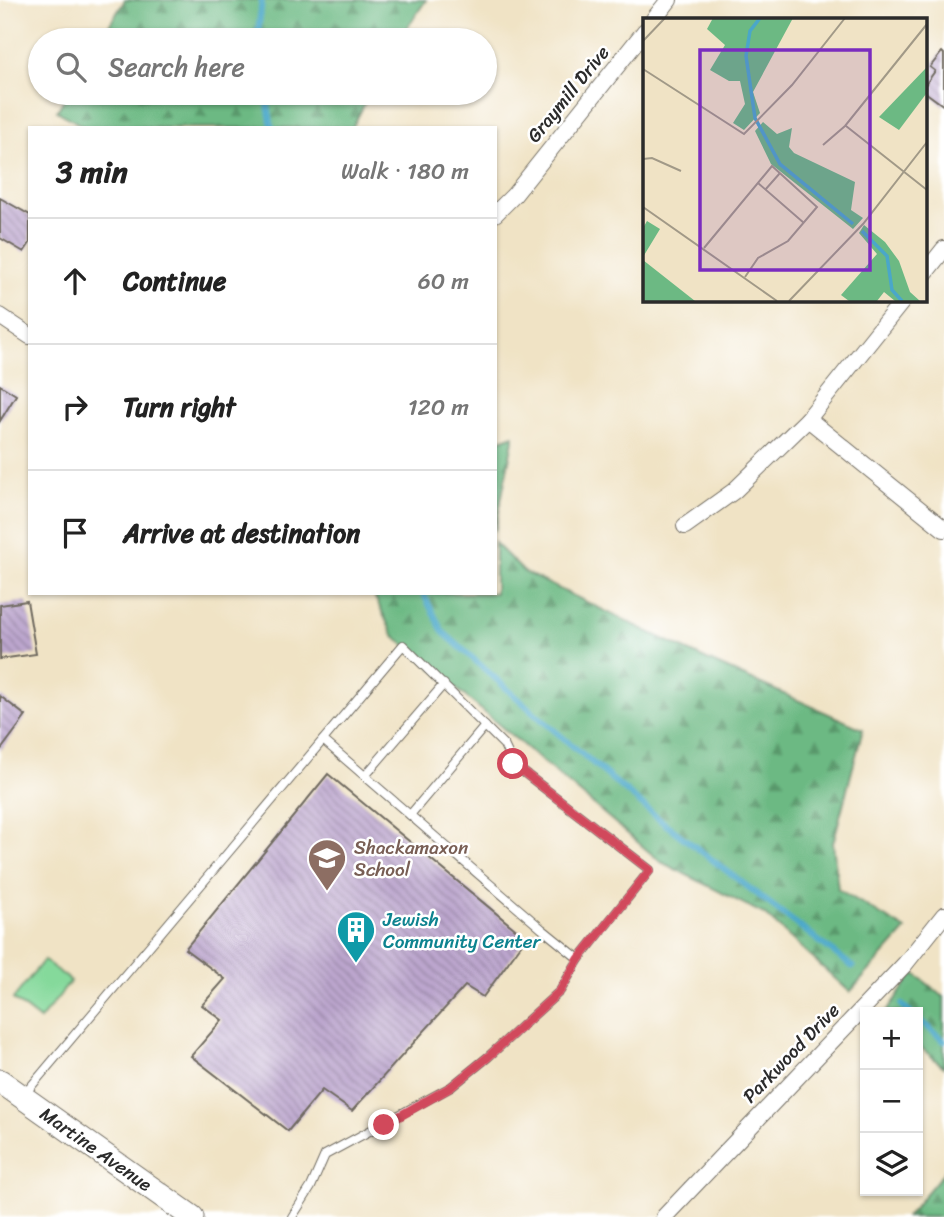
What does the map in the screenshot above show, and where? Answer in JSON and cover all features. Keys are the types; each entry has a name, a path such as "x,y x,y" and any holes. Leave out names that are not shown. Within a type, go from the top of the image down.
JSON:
{"main road":[{"name":"Martine Avenue","path":"0,1081 192,1217"}],"street":[{"path":"655,18 669,0"},
{"name":"Graymill Drive","path":"497,212 514,195 643,34"},
{"path":"926,272 944,249"},
{"path":"685,526 734,491 808,419 902,301"},
{"path":"0,316 28,335"},
{"path":"808,419 944,529"},
{"name":"Parkwood Drive","path":"664,1217 905,964 944,915"}],"lane":[{"path":"23,1096 403,645 504,745 513,764 650,870 579,959 560,991 451,1087 325,1155 311,1187 292,1217"},
{"path":"365,776 444,684"},
{"path":"410,815 485,726"},
{"path":"323,740 579,959"}],"green space":[{"path":"125,0 426,0 407,28 108,28"},
{"path":"61,105 364,105 353,126 83,126 57,111"},
{"path":"514,435 497,521 497,441"},
{"path":"497,545 524,572 707,660 863,729 833,843 838,889 906,930 850,992 764,914 661,862 393,635 374,595 497,595"},
{"path":"44,960 71,981 40,1020 13,999"},
{"path":"914,973 944,997 944,1067 923,1049 923,1007 890,1007"},
{"path":"944,1172 944,1217 906,1217"}],"building":[{"path":"942,52 944,106 926,93 926,84 935,71 930,67"},
{"path":"0,198 28,214 28,246 24,252 0,238"},
{"path":"0,385 16,395 0,421"},
{"path":"27,601 36,654 0,659 0,605"},
{"path":"0,696 26,716 0,751"},
{"name":"Jewish Community Center","path":"328,774 526,938 483,997 465,986 352,1111 322,1090 288,1131 191,1056 222,1020 202,1005 225,979 185,949"}],"waterway":[{"path":"258,28 262,0"},
{"path":"268,105 272,126"},
{"path":"424,595 443,632 548,725 660,820 853,967"},
{"path":"923,1023 944,1041"}],"place":[{"name":"Shackamaxon School","path":"327,892"},
{"name":"Jewish Community Center","path":"356,964"}],"route":[{"path":"384,1125 451,1087 560,991 579,959 650,870 513,764"}]}
